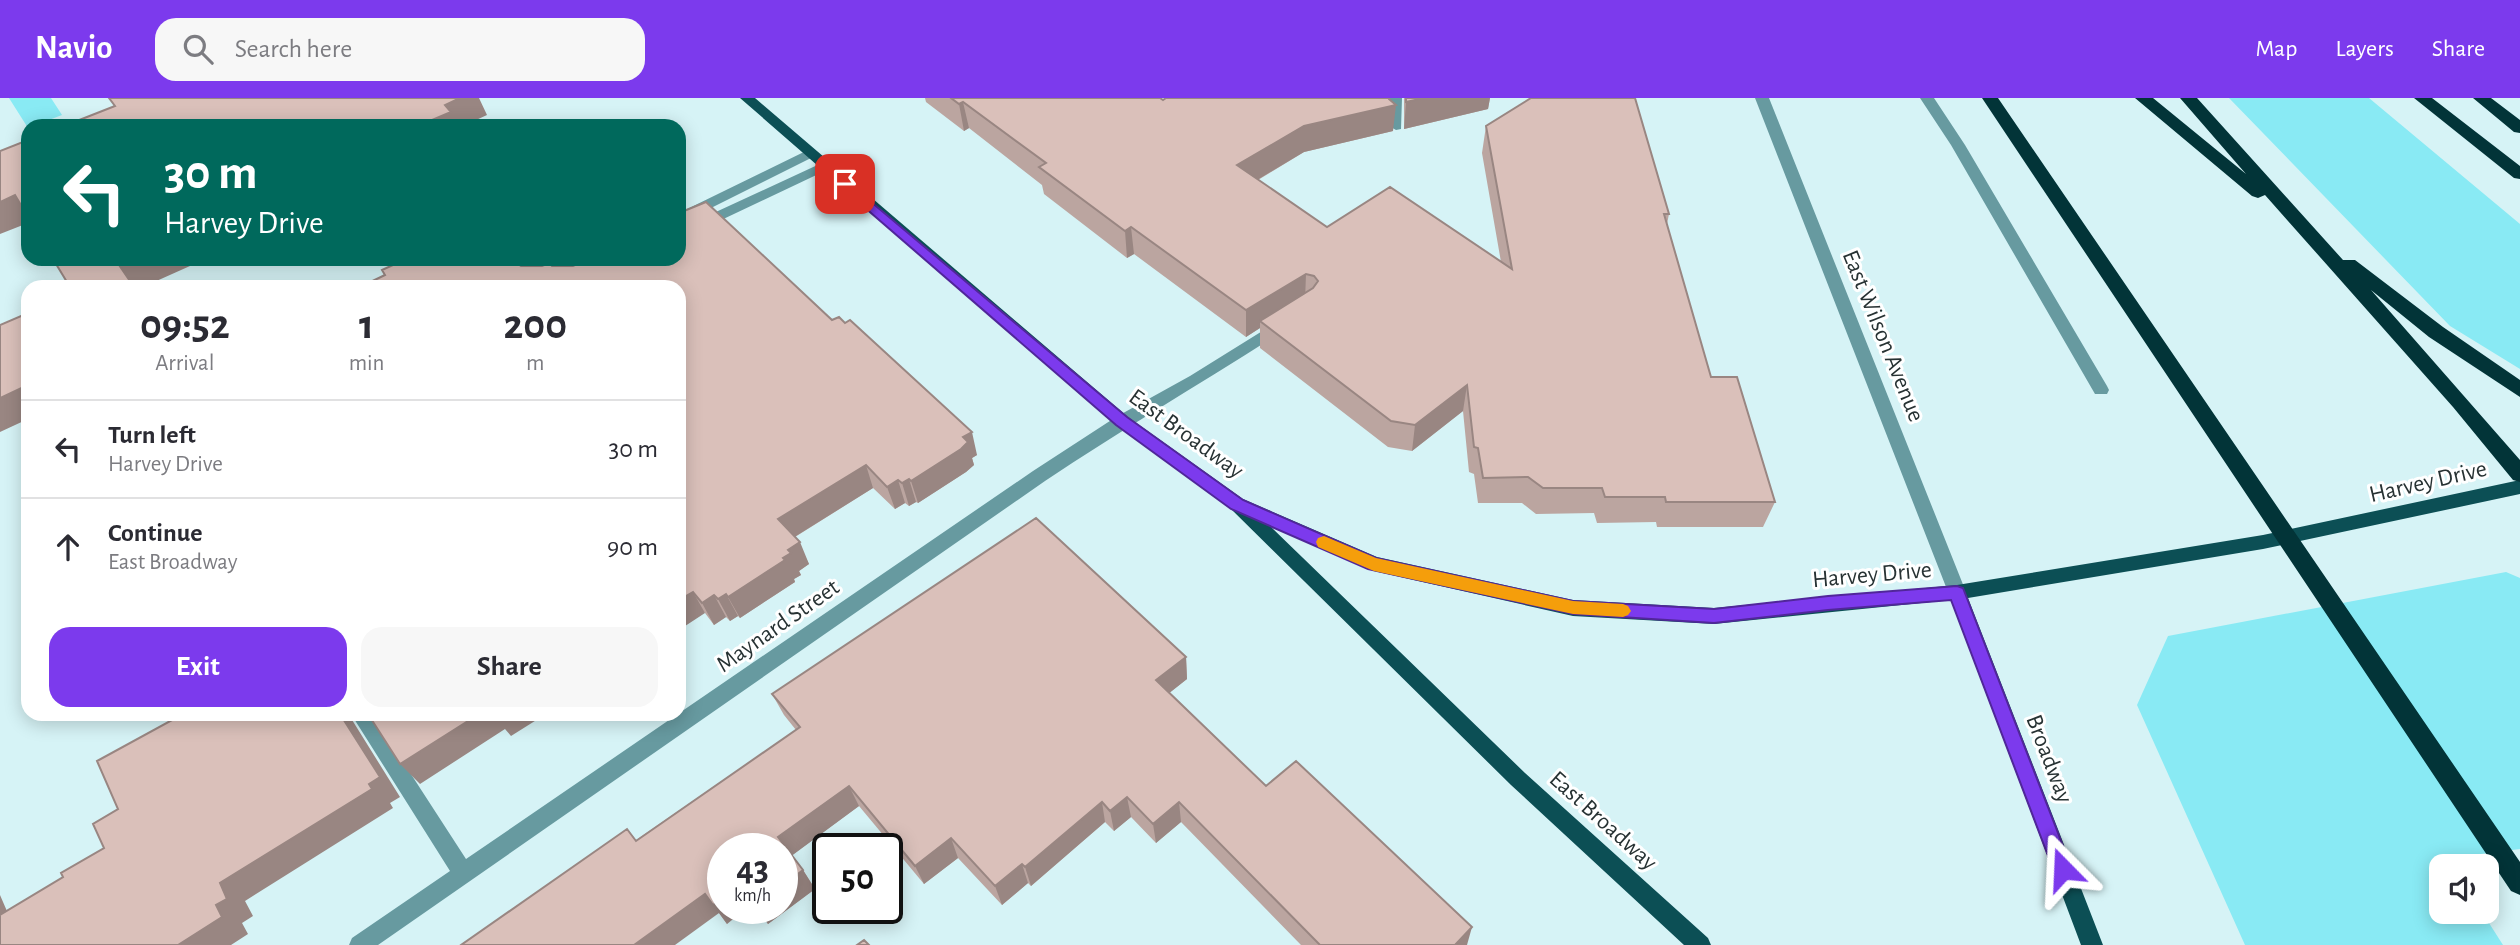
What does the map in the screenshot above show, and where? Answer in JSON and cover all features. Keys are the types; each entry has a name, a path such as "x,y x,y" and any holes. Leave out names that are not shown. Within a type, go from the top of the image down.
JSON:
{"highway":[{"path":"1990,98 2520,883"},
{"path":"2143,98 2436,332 2520,390"},
{"path":"2188,98 2460,402 2520,474"},
{"path":"2423,98 2520,174"},
{"path":"2481,98 2520,128"}],"main road":[{"name":"East Broadway","path":"747,98 1122,421 1237,504 1518,779 1700,945"},
{"name":"Harvey Drive","path":"1237,504 1374,564 1573,608 1714,616 1957,592 2263,542 2520,486"},
{"name":"Broadway","path":"1957,592 2092,945"}],"street":[{"path":"1395,98 1396,126"},
{"name":"East Wilson Avenue","path":"1762,98 1957,592"},
{"path":"1927,98 1958,145 2101,390"},
{"path":"686,215 810,153"},
{"path":"686,232 824,166"},
{"name":"Maynard Street","path":"360,945 1122,421 1196,380 1295,316"},
{"path":"366,721 464,874"}],"shaded area":[{"path":"9,98 51,98 62,115 52,119 22,119"},
{"path":"2229,98 2369,98 2520,224 2520,369 2450,326"},
{"path":"2506,572 2520,578 2520,849 2481,854 2429,854 2429,924 2490,924 2503,945 2245,945 2137,705 2168,636"}],"building":[{"path":"109,98 460,98 445,105 451,112 434,119 82,119 115,106"},
{"path":"951,98 1389,98 1396,105 1304,126 1237,165 1327,227 1390,187 1512,269 1486,126 1531,98 1635,98 1669,214 1664,214 1711,377 1737,377 1775,502 1666,502 1665,497 1605,497 1602,488 1543,488 1528,477 1483,478 1478,448 1474,447 1467,385 1415,425 1391,421 1260,321 1313,288 1318,281 1314,276 1306,274 1246,310 1131,227 1125,231 1039,167 1046,163 963,102 959,104"},
{"path":"1406,98 1424,98 1406,102"},
{"path":"21,143 21,205 15,195 0,202 0,151"},
{"path":"706,202 832,320 839,317 845,323 850,320 972,432 963,437 968,442 961,449 911,481 909,479 902,483 898,480 887,487 866,465 778,519 800,542 788,550 791,553 783,558 785,560 728,597 726,594 718,599 714,595 702,603 693,592 686,596 686,280 375,280 385,275 382,270 391,266 686,266 686,210"},
{"path":"57,266 120,266 129,280 66,280"},
{"path":"21,316 21,388 0,398 0,325"},
{"path":"1036,518 1186,657 1156,680 1266,786 1296,761 1472,927 1455,945 1320,945 1179,802 1153,824 1127,797 1110,811 1102,802 1025,867 1022,864 995,886 951,838 915,866 903,851 903,833 888,833 849,786 784,833 707,833 707,897 705,894 634,945 461,945 627,829 636,841 800,727 772,694"},
{"path":"170,721 344,721 380,777 369,784 372,789 220,883 227,899 216,905 222,917 178,945 0,945 0,915 63,877 61,873 104,848 93,824 118,809 97,761"},
{"path":"372,721 468,721 400,764"}],"slow traffic":[{"path":"1324,542 1374,564 1573,608 1623,611"}],"route":[{"path":"845,184 1122,421 1237,504 1374,564 1573,608 1714,616 1957,592 2063,869"}]}
